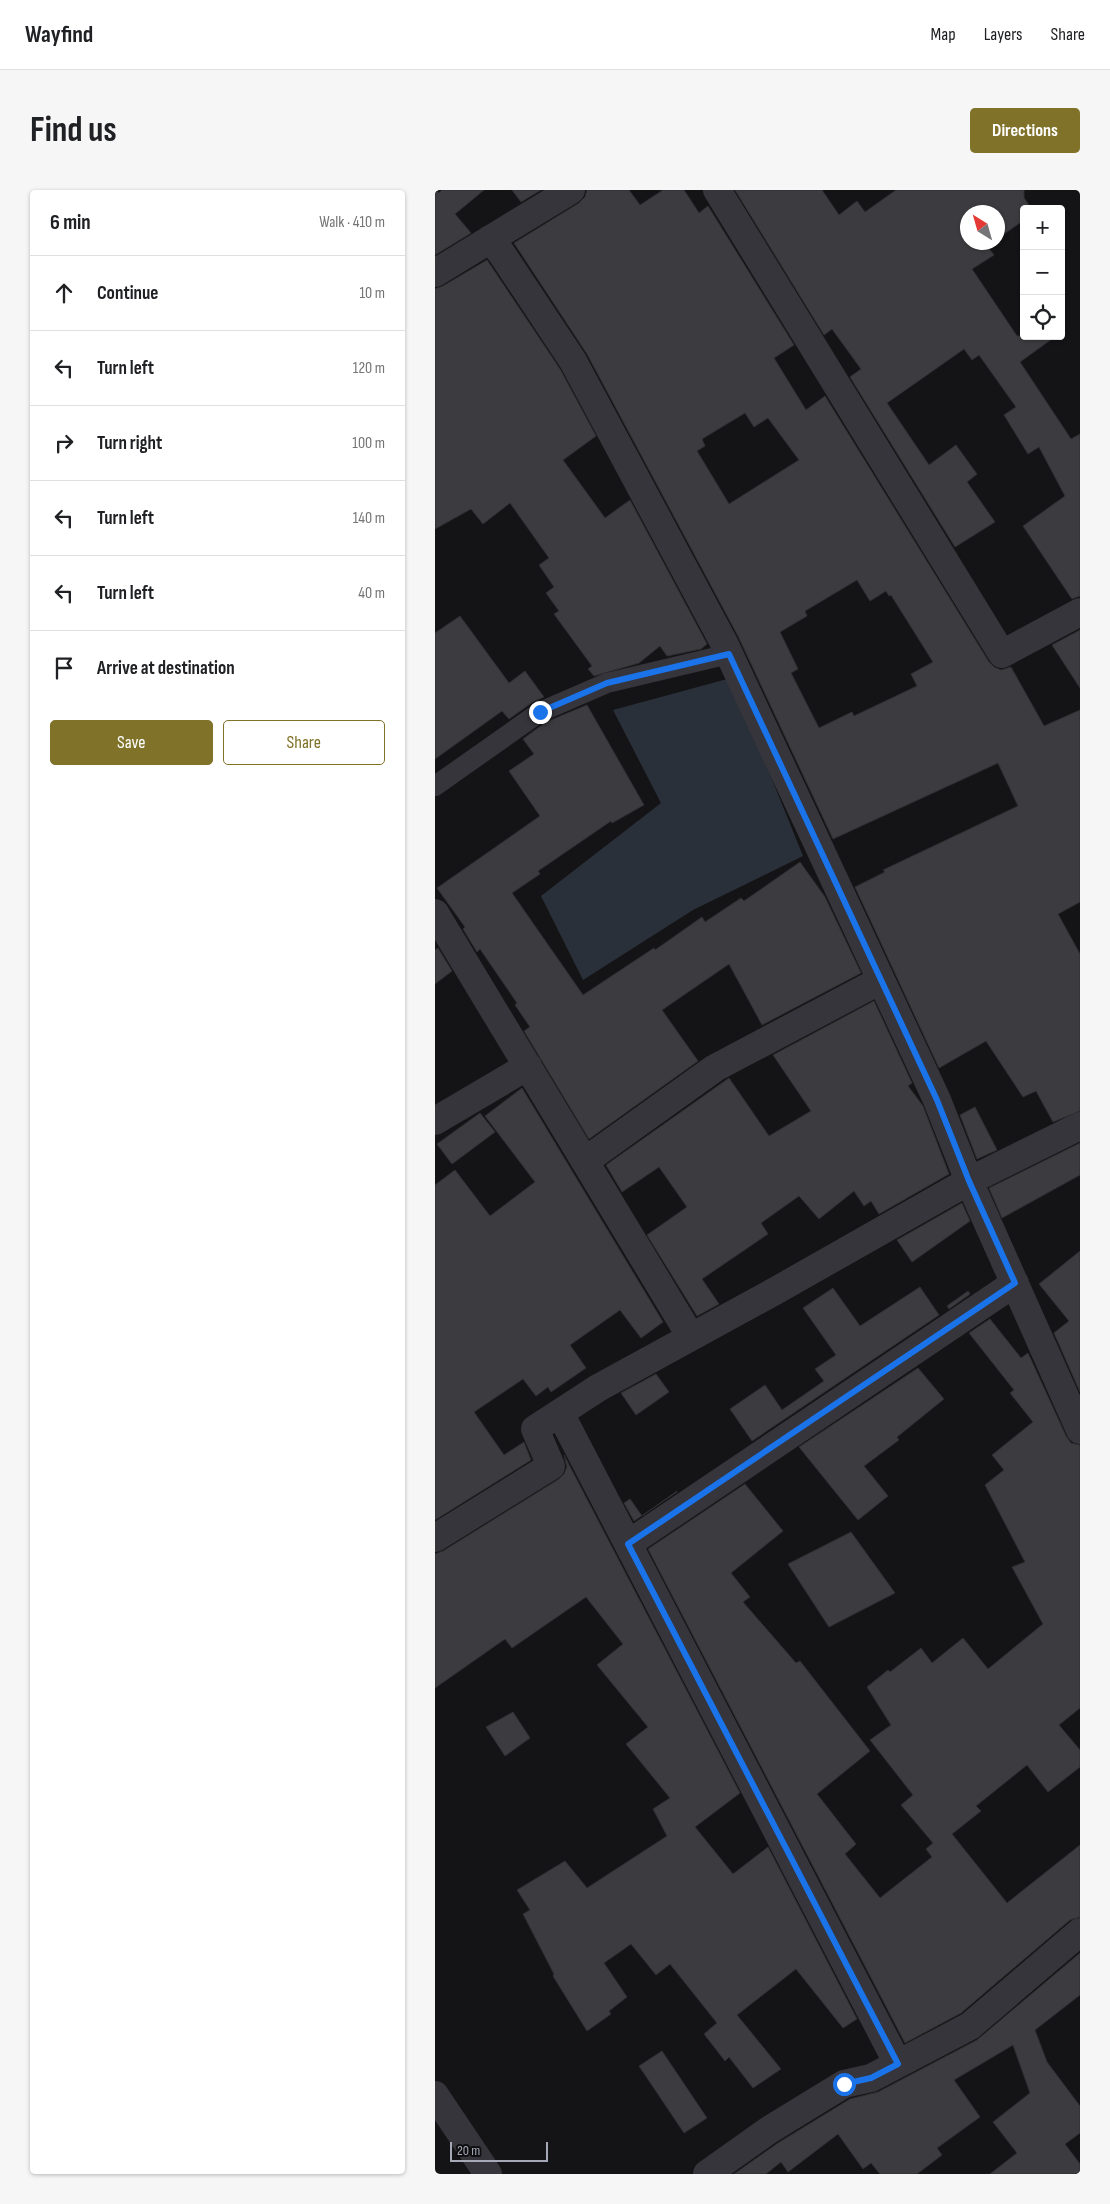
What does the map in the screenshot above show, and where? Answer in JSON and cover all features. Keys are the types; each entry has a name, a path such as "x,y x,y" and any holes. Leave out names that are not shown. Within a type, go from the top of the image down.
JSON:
{"street":[{"path":"435,273 571,190"},
{"path":"717,190 1002,654 1080,612"},
{"path":"489,239 502,254 573,361 729,654 937,1100 969,1181 1080,1430"},
{"path":"435,913 691,1337"},
{"path":"585,1161 715,1068 881,980"},
{"path":"435,1121 528,1066"},
{"path":"435,1538 551,1466 535,1429 560,1412 598,1388 969,1181 1080,1126"},
{"path":"628,1544 1015,1283"},
{"path":"560,1412 898,2064"},
{"path":"707,2174 769,2130 844,2084 871,2078 970,2026 1080,1932"},
{"path":"435,2095 489,2174"}],"lane":[{"path":"435,786 540,712 607,683 729,654"}],"shaded area":[{"path":"731,678 803,856 693,910 583,980 541,896 661,803 613,710"}],"building":[{"path":"435,190 439,193 442,190 484,190 455,214 471,233 435,255"},
{"path":"512,190 541,190 521,202"},
{"path":"587,190 629,190 640,205 663,190 684,190 699,213 708,206 794,345 774,358 806,410 825,396 989,662 1001,670 1011,667 1044,726 1080,710 1080,902 1058,914 1080,954 1080,1111 1053,1122 1036,1091 1023,1097 986,1041 939,1068 855,887 885,872 883,870 1018,806 998,763 833,839 738,636 587,354 514,243 579,203 585,197","holes":["745,413 754,427 768,418 799,460 729,504 697,451 705,446 702,439","857,580 870,601 886,591 889,596 891,595 933,662 911,674 917,686 854,716 852,712 819,728 791,673 798,669 780,632 807,616 805,611"]},
{"path":"735,190 822,190 839,215 857,201 865,212 896,190 1024,190 1024,198 1029,205 1020,205 1020,223 1005,233 1005,205 960,205 960,250 990,250 994,255 972,269 1017,336 1020,336 1020,340 1050,340 1020,362 1071,439 1080,434 1080,596 1072,599 1023,526 1065,496 1039,447 1028,454 1004,415 1016,407 979,355 972,360 964,349 887,403 929,465 956,445 977,474 967,482 995,522 955,547 850,377 861,369 832,329 824,335"},
{"path":"487,260 560,369 596,436 563,460 605,518 630,500 707,644 701,649 667,656 660,646 639,663 594,676 588,669 592,666 554,614 559,611 546,593 554,587 539,565 549,558 510,503 483,524 471,509 435,529 435,289"},
{"path":"460,616 509,683 525,671 544,697 533,702 509,719 502,711 435,759 435,633"},
{"path":"1080,630 1080,688 1052,645"},
{"path":"587,705 644,805 612,823 611,821 538,871 540,874 512,893 583,995 654,948 655,950 702,917 705,922 741,898 744,901 800,862 825,897 861,973 762,1025 729,964 662,1010 698,1061 589,1139 524,1031 530,1027 515,1005 517,1003 480,949 477,952 463,929 465,927 437,888 540,816 509,771 534,754 523,739 546,722"},
{"path":"438,948 452,971 435,984 435,950"},
{"path":"874,1001 912,1083 908,1086 923,1106 949,1174 879,1214 871,1201 864,1206 854,1191 819,1219 799,1196 761,1223 768,1234 702,1279 719,1304 697,1316 647,1235 687,1207 659,1167 622,1192 606,1165 729,1078 769,1136 811,1111 773,1055"},
{"path":"522,1088 663,1322 641,1338 620,1310 570,1345 586,1368 551,1392 548,1387 536,1396 523,1379 474,1412 504,1455 524,1442 531,1460 435,1520 435,1185 455,1170 490,1216 535,1182 485,1116"},
{"path":"975,1107 997,1150 977,1159 960,1115"},
{"path":"480,1113 495,1132 452,1164 437,1144"},
{"path":"1080,1143 1080,1175 1002,1218 989,1188"},
{"path":"962,1203 970,1221 912,1262 897,1240"},
{"path":"1080,1251 1080,1392 1054,1333 1069,1321 1039,1284"},
{"path":"920,1287 939,1315 752,1441 730,1409 765,1385 782,1410 824,1381 815,1369 836,1355 803,1308 833,1288 860,1326"},
{"path":"968,1291 970,1294 949,1309 947,1306"},
{"path":"990,1319 1021,1358 1028,1353 1066,1436 1071,1443 1080,1445 1080,1708 1059,1725 1080,1750 1080,1767 1048,1792 1027,1765 976,1806 981,1811 952,1834 1007,1903 1080,1845 1080,1917 1070,1920 961,2013 905,2043 648,1549 745,1484 783,1531 731,1573 750,1597 743,1602 796,1663 800,1661 870,1751 817,1794 856,1844 845,1854 880,1898 932,1857 926,1849 933,1843 901,1805 913,1795 870,1740 891,1725 867,1687 921,1648 932,1663 963,1638 988,1669 1043,1624 1012,1567 1025,1562 985,1485 1004,1470 992,1455 1033,1422 1010,1393 1014,1390 969,1333"},
{"path":"918,1368 944,1399 897,1437 899,1440 864,1466 888,1496 858,1520 799,1447"},
{"path":"656,1374 669,1392 636,1415 621,1393"},
{"path":"564,1455 740,1793 695,1827 733,1874 768,1847 857,2019 843,2028 796,1969 737,2015 781,2069 753,2088 729,2057 725,2061 704,2034 717,2023 670,1964 656,1975 631,1944 604,1963 627,1997 609,2011 611,2014 587,2031 553,1976 554,1974 523,1914 530,1910 517,1890 565,1861 587,1888 667,1836 653,1809 670,1798 626,1744 648,1727 597,1665 623,1644 586,1597 512,1648 505,1639 435,1688 435,1554 443,1551 559,1479 567,1467"},
{"path":"630,1499 642,1516 634,1521 624,1503"},
{"path":"851,1532 895,1593 829,1627 788,1564"},
{"path":"513,1712 530,1738 505,1756 486,1727"},
{"path":"1080,1953 1080,1995 1035,2030 1047,2062 1080,2106 1080,2133 1065,2144 1080,2164 1080,2174 990,2174 1017,2153 993,2122 1030,2093 1013,2045 954,2080 980,2117 937,2148 942,2155 917,2174 880,2174 871,2163 863,2169 838,2134 788,2172 781,2162 766,2174 734,2174 778,2143 850,2099 878,2092 977,2040"},
{"path":"662,2051 707,2118 684,2133 639,2066"}],"route":[{"path":"540,712 607,683 729,654 937,1100 969,1181 1015,1283 628,1544 898,2064 871,2078 844,2084"}]}
